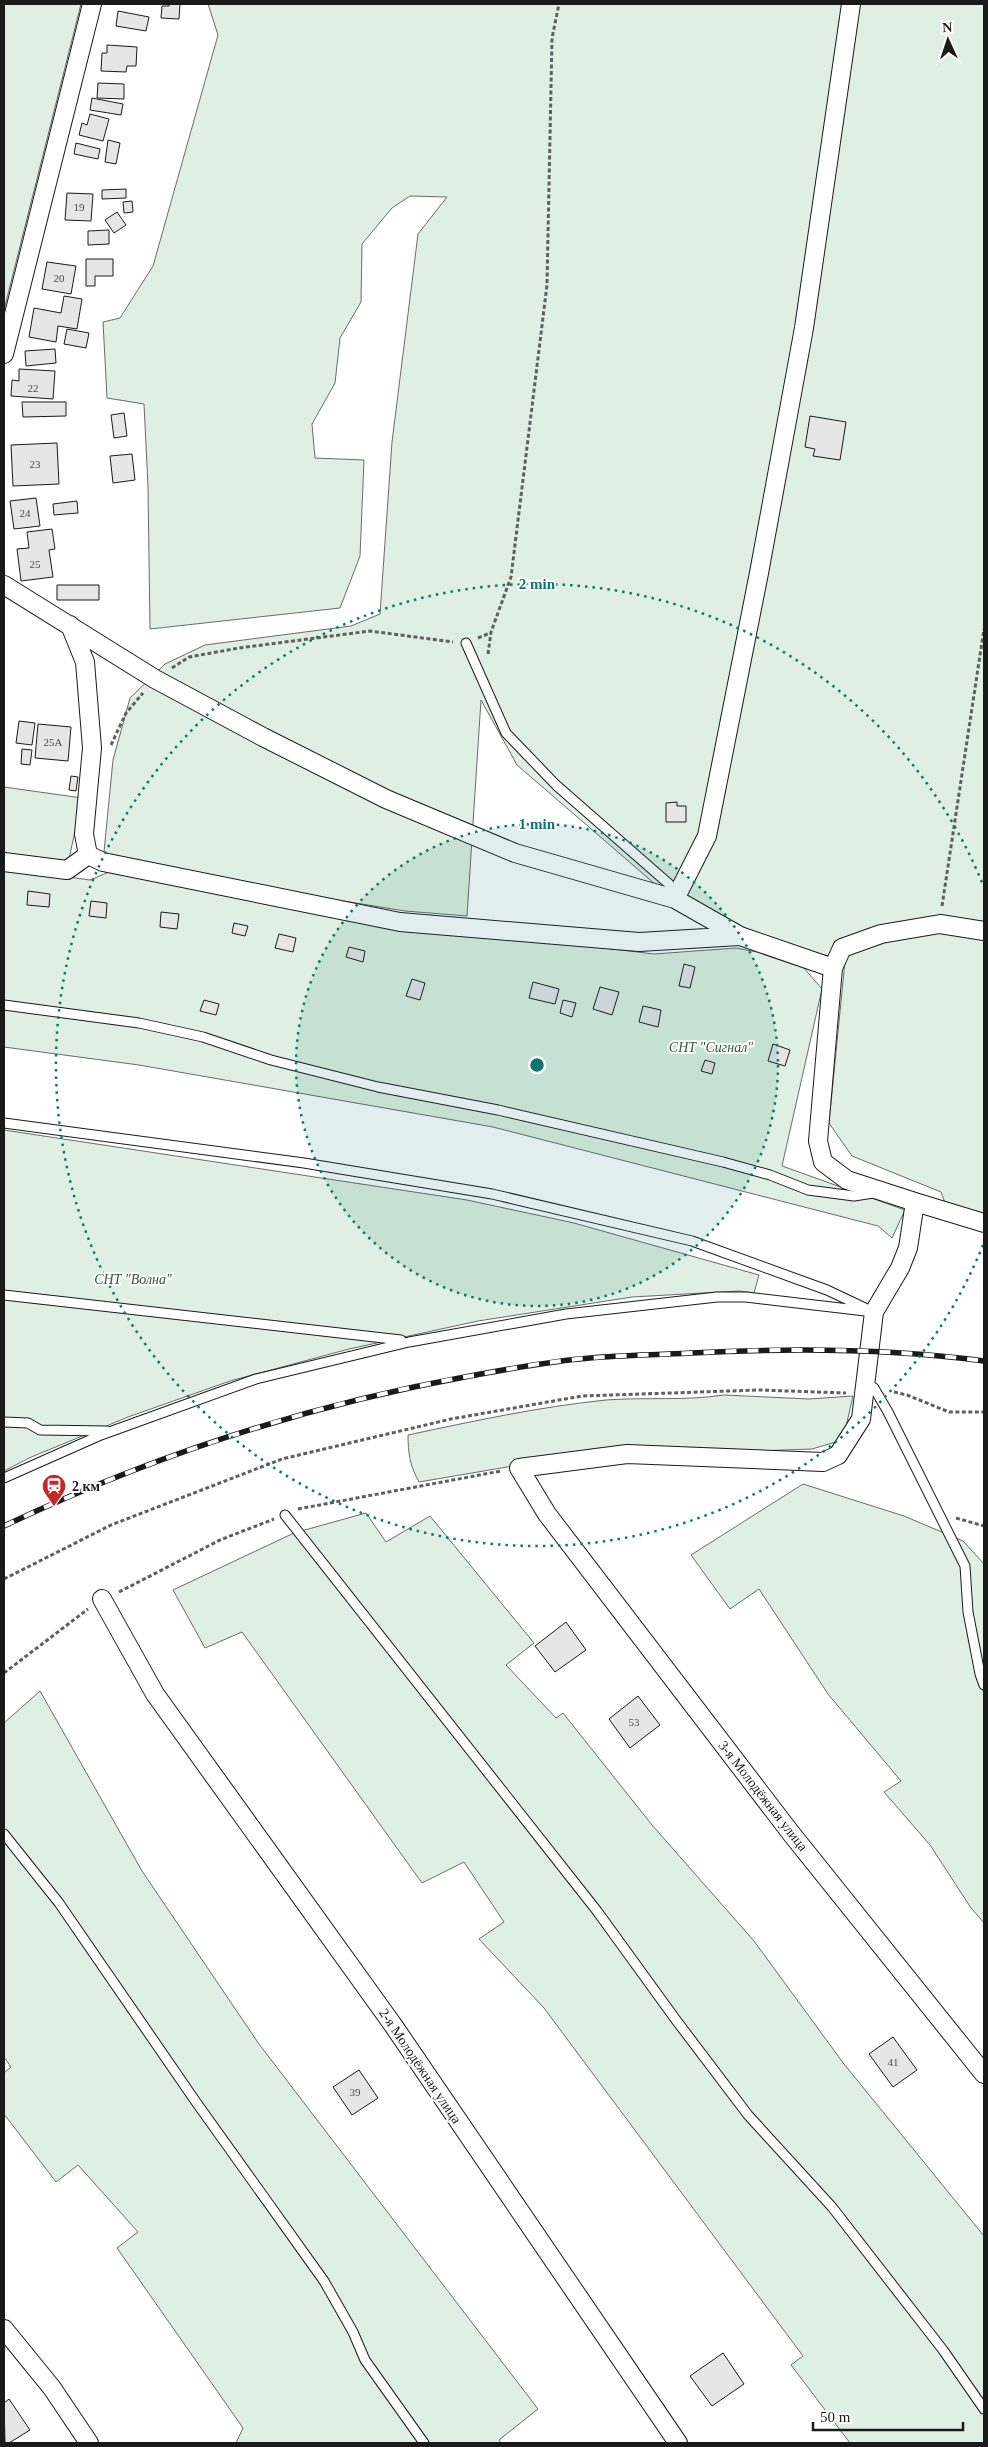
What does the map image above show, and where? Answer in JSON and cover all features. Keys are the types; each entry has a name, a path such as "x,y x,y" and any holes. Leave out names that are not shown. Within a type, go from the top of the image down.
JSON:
{"street":[{"path":"4,354 92,4"},
{"path":"675,899 707,836 759,573 804,328 851,4"},
{"path":"4,585 155,679 263,737 386,799 515,853 675,899 740,936 833,968"},
{"path":"70,625 85,662 86,671 92,748 84,834 88,855"},
{"path":"88,855 103,862 400,922 638,942 740,936"},
{"path":"4,862 67,870 88,855"},
{"path":"984,931 940,924 881,934 842,948 833,968 818,1141 823,1162 847,1180 984,1223"},
{"path":"518,1468 626,1454 823,1462 838,1455 861,1419 870,1386 874,1312 900,1268 908,1248 915,1202"},
{"name":"3-я Молодёжная улица","path":"518,1468 547,1514 790,1832 984,2074"},
{"name":"2-я Молодёжная улица","path":"102,1599 155,1694 393,2025 678,2443"},
{"path":"4,2329 52,2388 89,2443"}],"lane":[{"path":"466,644 506,733 556,785 669,884 675,899"},
{"path":"4,1005 139,1023 203,1037 271,1060 378,1088 498,1110 723,1162 808,1190 854,1196 883,1192"},
{"path":"4,1123 304,1163 492,1194 692,1241 827,1290 874,1312"},
{"path":"4,1295 409,1342"},
{"path":"4,1478 113,1431 256,1379 409,1342 566,1314 717,1297 746,1297 874,1312"},
{"path":"870,1386 888,1412 965,1566 968,1612 984,1686"},
{"path":"4,1422 28,1423 40,1430 113,1431"},
{"path":"285,1514 597,1911 748,2115 832,2207 937,2342 984,2409"},
{"path":"4,1834 59,1903 196,2102 324,2281 353,2332 365,2360 424,2443"}],"path":[{"path":"483,682 491,632 510,577 547,285 552,38 560,4"},
{"path":"940,924 984,629"},
{"path":"108,752 126,713 155,679 189,657 239,648 370,631 466,644"},
{"path":"4,1579 111,1525 282,1459 451,1419 582,1396 759,1390 839,1394 870,1386 907,1395 950,1412 984,1412"},
{"path":"4,1673 102,1599 116,1594 220,1540 285,1514 305,1507 518,1468"},
{"path":"937,1513 984,1526"}],"green space":[{"path":"4,4 81,4 4,310"},
{"path":"208,4 984,4 984,1215 945,1203 941,1192 852,1156 829,1123 845,961 749,933 663,891 517,765 481,700 467,916 405,911 103,862 113,760 130,698 165,664 205,645 351,626 380,614 392,442 418,234 447,197 410,196 392,208 362,244 361,302 340,338 335,383 312,424 315,458 364,460 360,556 340,608 150,629 148,486 144,404 107,398 103,322 120,318 153,266 218,35"},
{"path":"4,787 82,798 68,864 4,857"},
{"name":"СНТ \"Сигнал\"","path":"4,868 90,880 109,872 514,937 654,954 736,948 757,952 803,967 822,989 782,1166 905,1210 892,1238 878,1226 493,1127 139,1065 4,1047"},
{"name":"СНТ \"Волна\"","path":"4,1130 467,1200 574,1223 759,1275 754,1293 739,1291 632,1297 478,1321 349,1349 230,1381 128,1417 29,1458 4,1471"},
{"path":"724,1395 809,1399 853,1396 845,1431 836,1442 812,1449 560,1458 419,1482 410,1459 408,1435 457,1425 531,1410 606,1400 695,1398"},
{"path":"803,1484 904,1516 963,1541 984,1564 984,1923 971,1908 930,1845 884,1792 901,1781 828,1694 759,1589 730,1609 691,1555"},
{"path":"366,1513 386,1542 430,1516 534,1643 506,1665 556,1718 563,1713 652,1825 754,1941 844,2064 984,2236 984,2443 850,2443 791,2365 803,2356 544,2008 479,1939 504,1922 464,1862 422,1883 242,1632 205,1648 173,1590 294,1533"},
{"path":"40,1691 142,1871 259,2044 538,2409 499,2440 501,2443 236,2443 243,2428 117,2248 138,2232 78,2165 56,2182 4,2114 4,2073 11,2067 4,2057 4,1723"}],"building":[{"path":"170,4 180,4 179,19 161,18 162,6 169,6"},
{"path":"118,11 149,17 146,31 116,26"},
{"path":"107,45 137,47 136,66 127,66 126,72 101,71 102,53 107,53"},
{"path":"98,83 124,84 124,99 97,98"},
{"path":"92,98 123,104 121,115 90,110"},
{"path":"90,114 109,119 103,141 79,135 82,123 87,125"},
{"path":"108,140 120,143 116,164 105,162"},
{"path":"76,143 100,149 98,159 74,154"},
{"path":"126,189 126,198 102,199 102,190"},
{"path":"67,193 93,194 91,221 65,220"},
{"path":"132,201 133,212 124,213 123,202"},
{"path":"117,212 126,225 114,233 105,220"},
{"path":"109,230 109,244 88,245 88,231"},
{"path":"86,259 113,259 113,276 95,276 95,286 86,286"},
{"path":"47,262 76,266 71,294 42,289"},
{"path":"64,296 82,299 77,329 58,326 56,342 29,337 34,308 61,313"},
{"path":"67,329 89,333 86,348 64,344"},
{"path":"55,349 56,363 26,366 25,351"},
{"path":"19,369 55,371 53,399 11,396 12,380 19,381"},
{"path":"22,402 66,402 66,416 23,417"},
{"path":"124,413 127,436 114,438 111,415"},
{"path":"810,416 846,422 840,460 813,456 815,449 805,447"},
{"path":"57,443 59,484 13,486 11,445"},
{"path":"132,454 135,480 113,483 110,456"},
{"path":"36,498 40,526 14,529 10,501"},
{"path":"77,501 78,513 54,515 53,504"},
{"path":"52,529 55,549 49,550 53,577 21,581 17,549 29,548 27,532"},
{"path":"57,585 99,585 99,600 57,600"},
{"path":"19,721 35,723 32,745 16,743"},
{"path":"38,724 71,727 68,761 35,758"},
{"path":"22,749 32,750 30,765 21,764"},
{"path":"71,776 78,777 76,791 69,790"},
{"path":"677,802 677,806 686,806 686,822 666,822 666,803"},
{"path":"28,891 50,894 49,907 27,905"},
{"path":"91,901 107,903 106,918 89,916"},
{"path":"161,912 179,914 177,929 160,927"},
{"path":"234,923 248,926 245,936 232,933"},
{"path":"279,934 296,938 293,952 275,948"},
{"path":"349,947 365,951 363,962 346,957"},
{"path":"684,964 695,967 690,988 679,986"},
{"path":"412,979 425,983 420,1000 406,996"},
{"path":"533,982 559,989 555,1004 529,998"},
{"path":"600,987 619,992 612,1015 593,1009"},
{"path":"204,1000 219,1004 216,1015 200,1011"},
{"path":"563,1000 576,1003 572,1017 560,1013"},
{"path":"643,1006 661,1010 658,1027 639,1022"},
{"path":"773,1044 790,1050 785,1066 768,1061"},
{"path":"705,1060 715,1063 712,1074 701,1071"},
{"path":"566,1622 586,1650 555,1672 535,1646"},
{"path":"638,1696 660,1725 630,1748 609,1719"},
{"path":"893,2037 917,2070 893,2087 869,2054"},
{"path":"359,2070 378,2098 352,2115 333,2087"},
{"path":"723,2353 744,2384 712,2406 690,2376"},
{"path":"9,2399 30,2430 9,2443 5,2443 4,2403"}],"railway":[{"path":"4,1526 116,1477 174,1455 290,1418 410,1388 515,1368 603,1357 764,1350 875,1351 984,1361"}],"place":[{"name":"2 км","path":"54,1507"}]}
